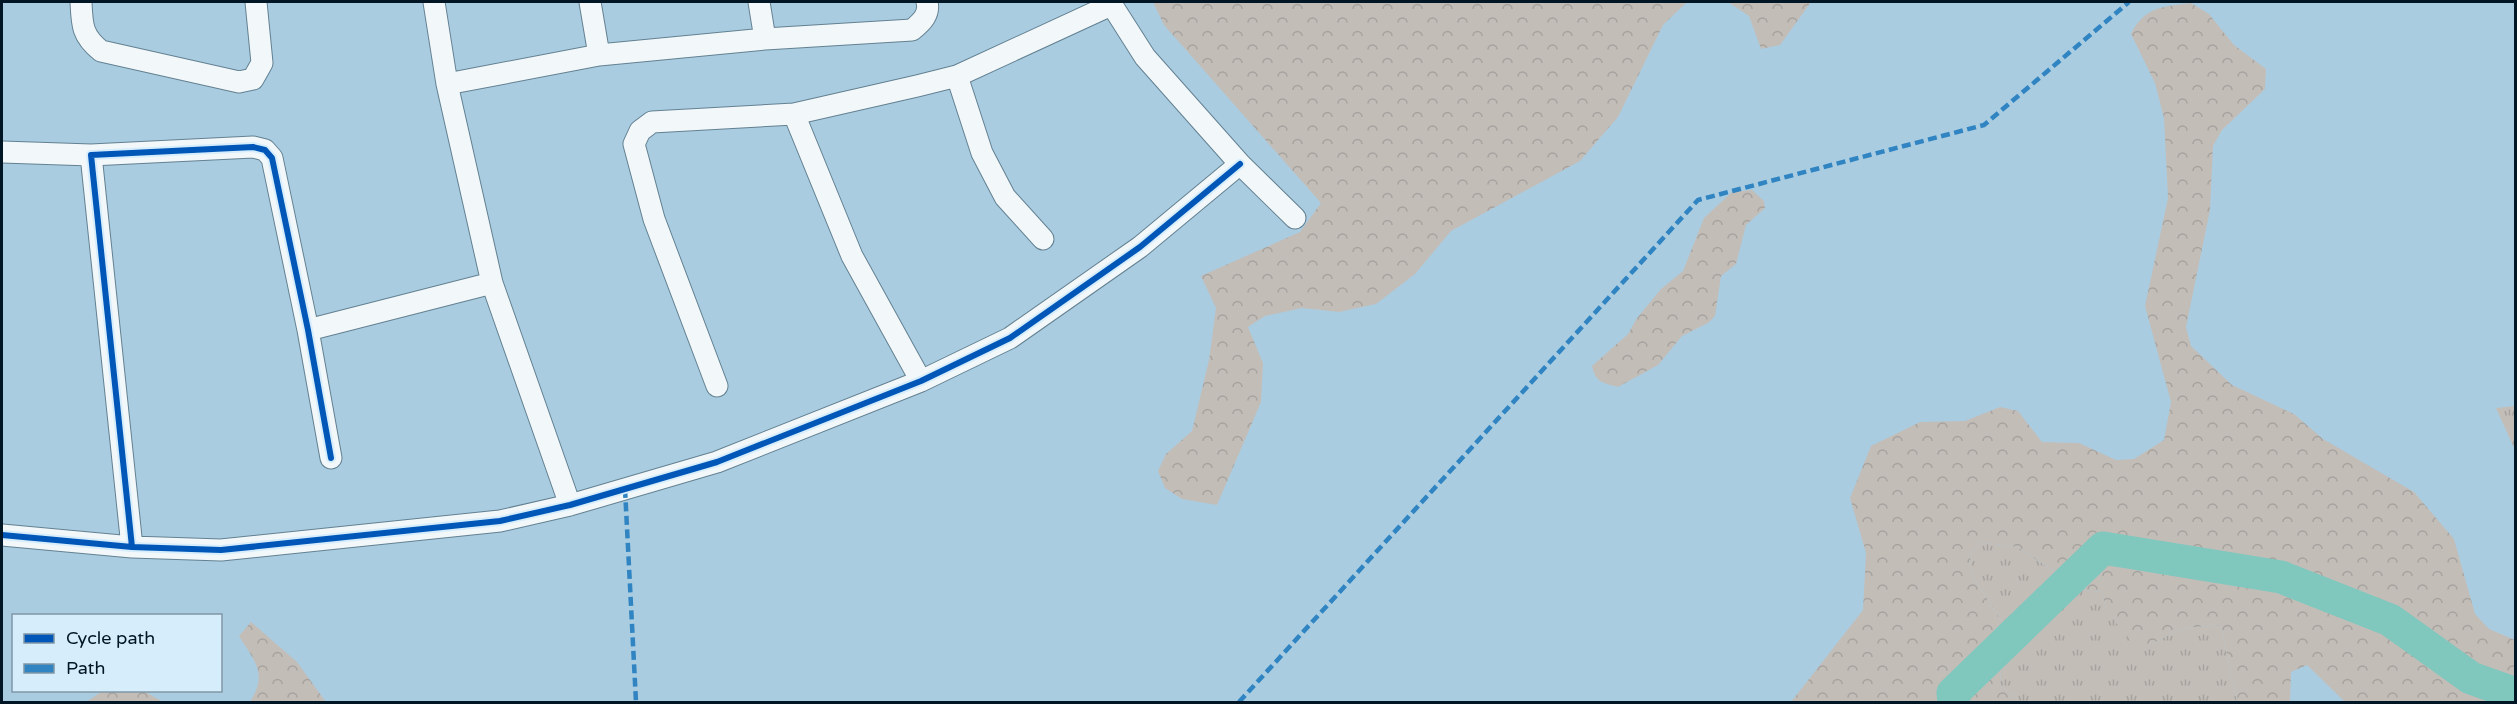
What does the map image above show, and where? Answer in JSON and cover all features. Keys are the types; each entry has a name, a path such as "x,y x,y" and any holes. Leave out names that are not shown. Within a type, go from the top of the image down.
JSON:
{"street":[{"path":"81,2 82,24 88,41 101,51 239,82 253,79 262,63 256,2"},
{"path":"434,2 447,84 492,283 570,505"},
{"path":"590,2 599,55"},
{"path":"759,2 765,39"},
{"path":"447,84 599,55 765,39 912,30 922,22 929,9 927,2"},
{"path":"717,386 654,219 634,144 640,131 652,122 794,114 957,76 1111,3 1145,57 1240,164 1295,218"},
{"path":"957,76 982,153 1005,198 1043,239"},
{"path":"794,114 852,256 921,381"},
{"path":"2,152 92,155 253,147 265,150 272,158 308,330 331,459"},
{"path":"92,155 132,547"},
{"path":"2,535 132,547 221,550 500,521 570,505 717,462 921,381 1010,338 1140,247 1240,164"},
{"path":"308,330 492,283"}],"green space":[{"path":"1153,2 1687,2 1663,25 1618,117 1580,161 1451,231 1415,274 1376,304 1339,312 1302,308 1265,316 1248,327 1263,363 1261,402 1217,505 1182,499 1165,488 1158,471 1166,454 1192,431 1209,360 1216,308 1201,276 1300,232 1321,203 1164,25"},
{"path":"1728,2 1811,2 1780,45 1761,49 1749,16"},
{"path":"2191,3 2209,14 2234,45 2266,69 2265,89 2222,130 2213,146 2210,210 2186,327 2191,346 2232,385 2294,414 2323,439 2414,492 2454,539 2475,614 2489,629 2515,640 2515,702 2345,702 2307,665 2291,672 2290,702 2237,702 2221,625 2183,628 2149,645 2131,641 2106,610 2102,592 2084,590 2017,547 1981,542 1970,556 1972,575 2004,625 2000,685 2021,702 1791,702 1863,610 1866,553 1850,498 1871,446 1920,422 1965,421 2000,407 2018,411 2042,442 2079,443 2116,460 2134,459 2164,440 2171,402 2145,306 2168,198 2164,118 2155,83 2131,34 2142,18 2149,13 2163,7"},
{"path":"1752,190 1764,201 1765,208 1746,225 1736,264 1721,276 1715,316 1708,323 1682,336 1658,365 1618,387 1600,381 1592,366 1628,334 1637,318 1661,289 1683,271 1704,218 1732,192"},
{"path":"2516,406 2515,450 2496,408"},
{"path":"1981,542 2017,547 2083,590 2102,592 2106,610 2149,645 2183,628 2221,625 2237,702 2021,702 2000,685 2004,625 1972,575 1970,556"},
{"path":"251,622 297,662 326,702 250,702 259,675 254,661 239,636"},
{"path":"101,692 146,692 163,702 88,702"}],"waterway":[{"path":"1954,702 1953,693 2103,548 2281,577 2390,620 2471,678 2516,694"}],"marked path":[{"path":"1239,702 1698,200 1984,125 2129,2"},
{"path":"625,489 636,702"}],"cycle path":[{"path":"132,547 91,155 253,147 265,150 272,158 308,330 331,458"},
{"path":"2,535 132,547 221,550 500,521 570,505 717,462 921,381 1010,338 1140,247 1240,164"}]}
